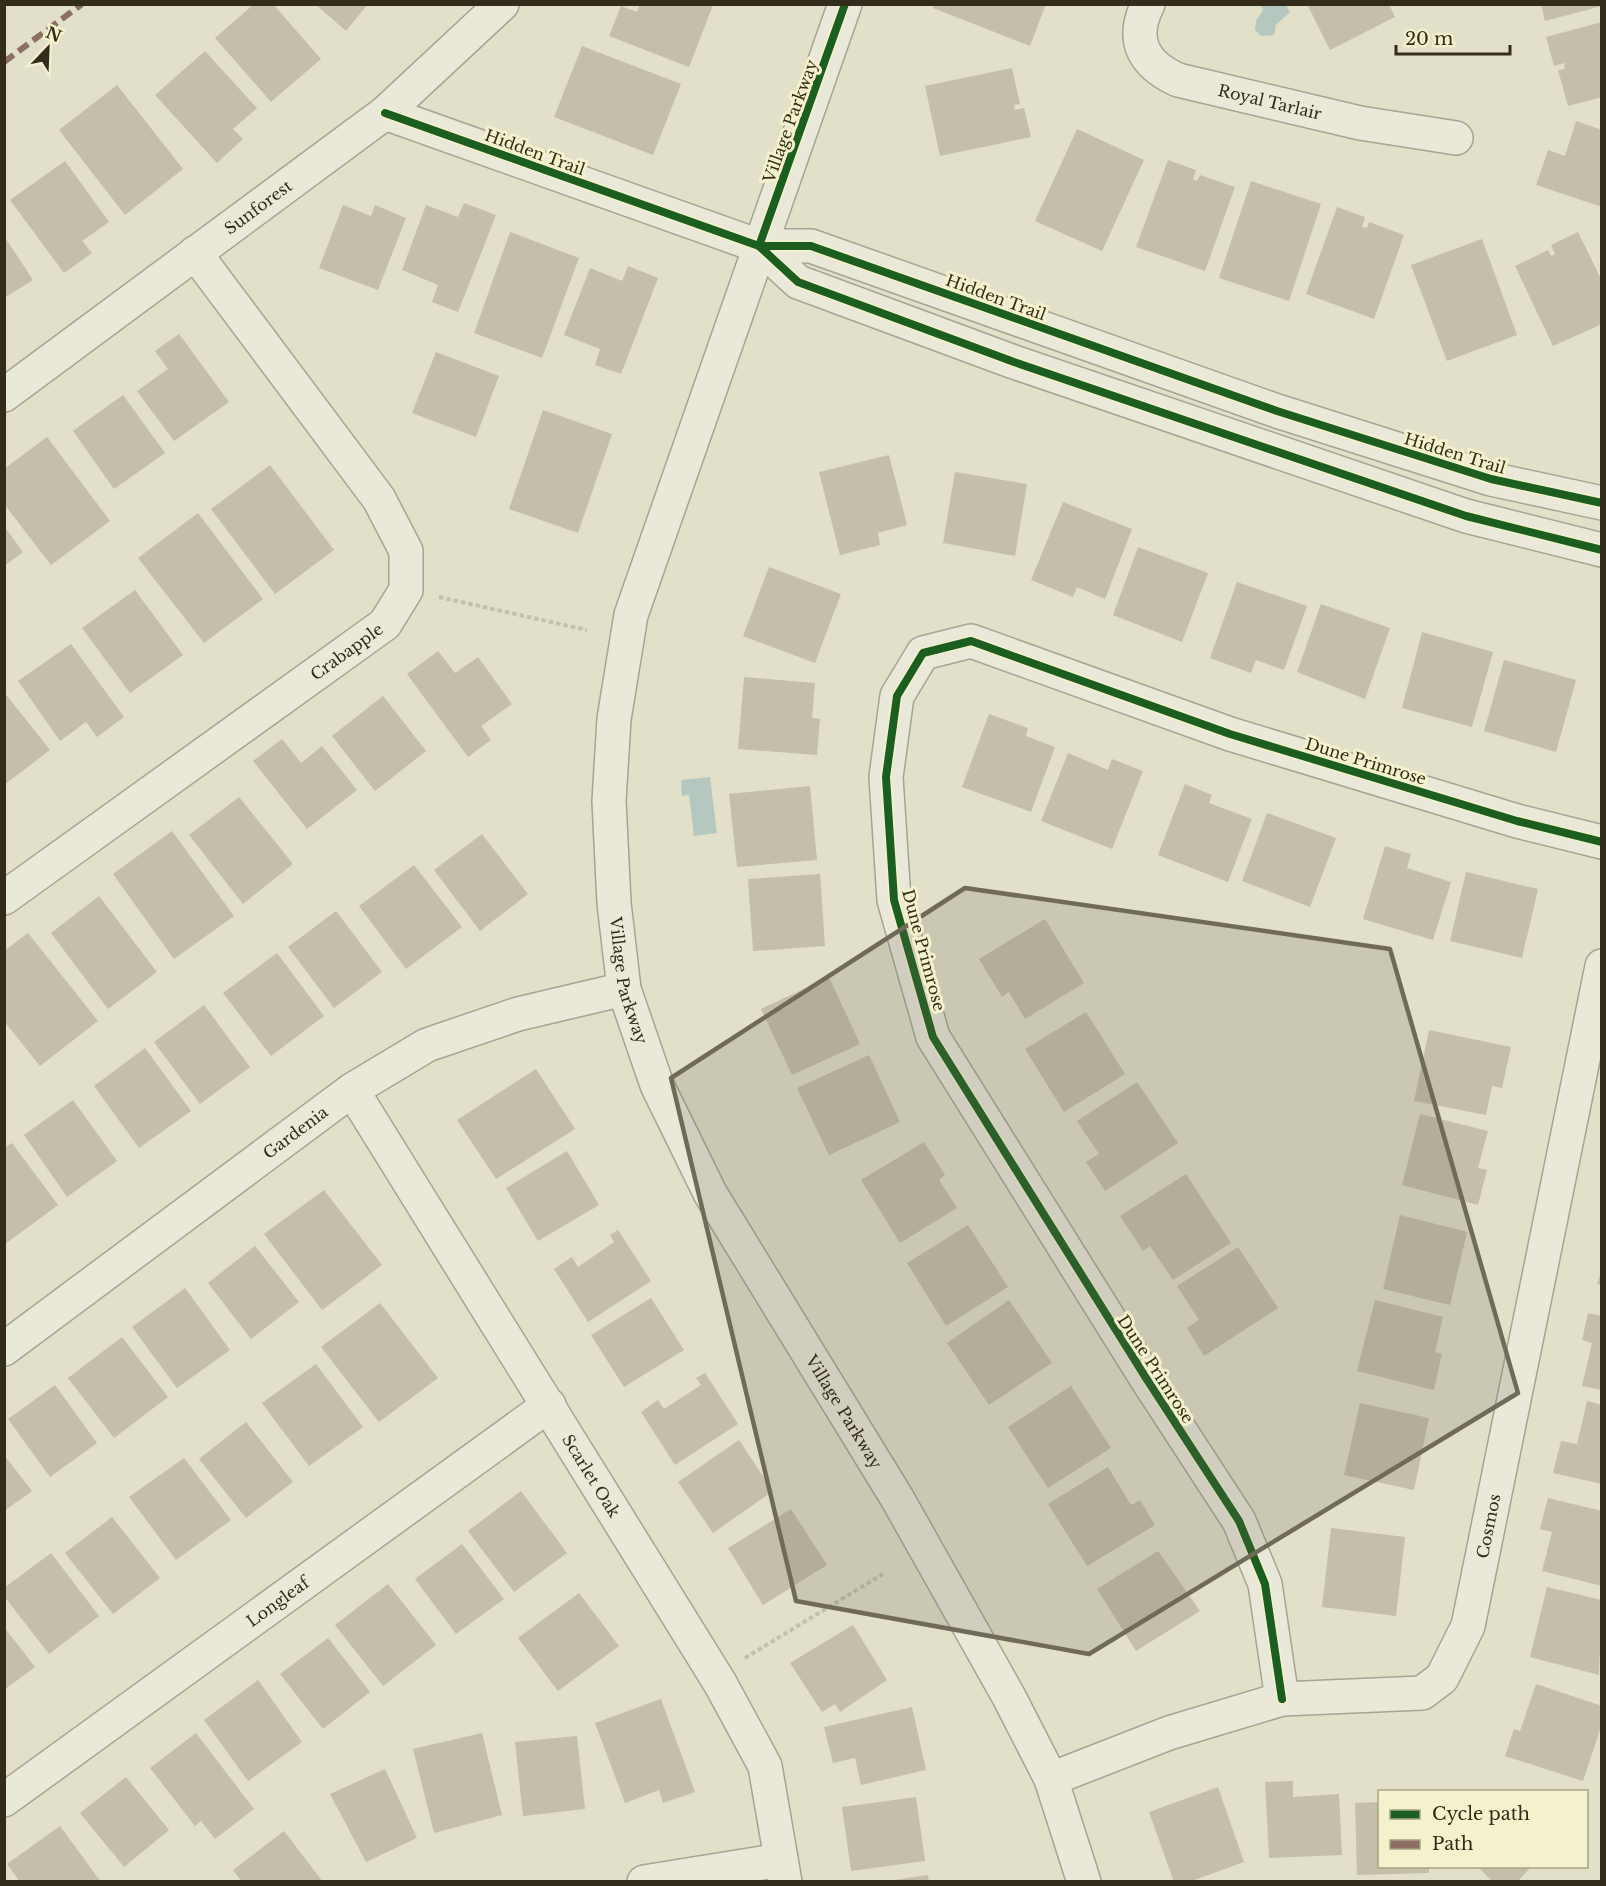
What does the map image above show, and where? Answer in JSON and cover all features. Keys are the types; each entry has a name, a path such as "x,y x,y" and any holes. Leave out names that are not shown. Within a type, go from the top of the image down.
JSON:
{"street":[{"name":"Sunforest","path":"4,395 385,113 502,4"},
{"name":"Village Parkway","path":"845,4 631,615 614,719 609,801 614,903 624,988 657,1084 710,1193 897,1498 1008,1697 1051,1779 1084,1881"},
{"name":"Royal Tarlair","path":"1148,4 1138,33 1145,55 1164,74 1178,80 1360,123 1456,138"},
{"name":"Hidden Trail","path":"385,113 759,246 811,246 1277,411 1491,479 1602,503"},
{"path":"759,246 798,282 1025,365 1466,516 1602,550"},
{"path":"195,253 379,499 406,551 406,590"},
{"name":"Crabapple","path":"4,898 385,624 406,590"},
{"name":"Dune Primrose","path":"1282,1699 1265,1584 1239,1521 1146,1378 933,1037 894,900 886,777 897,696 923,653 971,641 1230,734 1517,821 1602,842"},
{"name":"Cosmos","path":"1051,1779 1168,1733 1282,1699 1422,1694 1442,1678 1468,1626 1602,966"},
{"name":"Gardenia","path":"4,1350 352,1090 427,1045 518,1014 624,988"},
{"name":"Scarlet Oak","path":"352,1090 716,1676 765,1766 783,1871"},
{"name":"Longleaf","path":"4,1800 549,1405"},
{"path":"644,1881 783,1871"}],"path":[{"path":"406,590 586,630"},
{"path":"716,1676 883,1574"}],"highlighted area":[{"path":"965,888 1390,949 1518,1393 1089,1654 796,1601 671,1078"}],"shaded area":[{"path":"1261,5 1286,5 1290,12 1276,25 1274,35 1261,36 1255,30 1256,21 1263,10"},
{"path":"710,777 717,833 694,836 689,795 682,796 681,780"}],"building":[{"path":"254,4 273,4 321,59 271,102 215,38"},
{"path":"315,4 368,4 346,31"},
{"path":"640,4 713,5 689,67 609,36 621,6 637,12"},
{"path":"935,4 1046,4 1030,46 933,8"},
{"path":"1307,4 1389,4 1395,17 1330,50"},
{"path":"1541,4 1602,4 1602,6 1545,21"},
{"path":"1602,22 1602,97 1568,106 1558,70 1565,69 1564,63 1554,66 1546,37"},
{"path":"582,46 681,84 653,155 554,117"},
{"path":"205,51 257,108 233,129 243,139 217,163 155,95"},
{"path":"1012,68 1020,104 1014,105 1015,110 1024,108 1031,137 940,156 925,86"},
{"path":"117,85 183,169 125,215 59,130"},
{"path":"1576,121 1602,130 1602,207 1536,185 1548,150 1565,156"},
{"path":"1077,129 1144,160 1102,251 1035,221"},
{"path":"1168,160 1196,170 1193,179 1197,181 1200,175 1235,187 1205,271 1136,247"},
{"path":"65,161 109,222 82,241 92,253 64,273 10,200"},
{"path":"1251,181 1321,204 1289,301 1219,278"},
{"path":"464,203 496,215 458,312 432,302 438,285 402,270 426,205 458,217"},
{"path":"343,205 371,216 375,205 406,218 378,290 319,268"},
{"path":"1337,207 1365,217 1362,227 1367,228 1369,222 1404,235 1374,319 1306,294"},
{"path":"510,232 579,258 542,358 474,333"},
{"path":"1578,232 1602,281 1602,324 1553,346 1515,266 1548,250 1551,256 1555,254 1551,245"},
{"path":"4,236 33,280 4,298"},
{"path":"1482,239 1517,335 1447,361 1411,265"},
{"path":"628,266 658,278 621,374 595,365 600,349 564,335 590,268 622,281"},
{"path":"179,334 229,402 174,441 137,391 168,369 155,351"},
{"path":"436,352 499,376 476,437 412,413"},
{"path":"123,395 165,453 114,489 73,431"},
{"path":"543,410 612,434 578,533 509,509"},
{"path":"47,437 110,521 51,565 4,504 4,469"},
{"path":"889,455 907,525 878,533 880,545 840,555 819,472"},
{"path":"270,465 334,550 275,594 211,509"},
{"path":"955,472 1027,484 1015,556 943,543"},
{"path":"1063,502 1132,529 1105,599 1077,587 1073,597 1031,580"},
{"path":"198,513 263,599 204,643 138,558"},
{"path":"4,526 23,552 4,566"},
{"path":"1138,547 1208,573 1182,642 1113,615"},
{"path":"769,567 841,594 815,663 743,636"},
{"path":"1237,582 1307,606 1284,670 1256,660 1251,673 1210,658"},
{"path":"135,590 183,655 130,693 82,628"},
{"path":"1321,604 1390,628 1365,699 1297,672"},
{"path":"1422,632 1493,652 1472,727 1402,708"},
{"path":"71,644 124,717 97,737 86,722 60,741 18,681"},
{"path":"438,651 455,673 478,657 512,704 481,726 491,740 468,757 407,674"},
{"path":"1504,660 1576,680 1556,752 1484,731"},
{"path":"744,677 815,683 812,718 820,719 817,755 738,749"},
{"path":"4,692 50,750 4,785"},
{"path":"383,696 426,751 375,791 332,736"},
{"path":"989,714 1028,728 1026,736 1055,747 1031,812 962,787"},
{"path":"282,739 301,763 322,746 357,790 307,829 253,761"},
{"path":"1068,753 1108,770 1112,759 1143,771 1112,849 1041,821"},
{"path":"1185,784 1212,795 1209,803 1252,819 1228,882 1158,855"},
{"path":"810,786 817,860 737,867 729,794"},
{"path":"239,797 293,864 243,904 189,835"},
{"path":"1267,813 1336,838 1310,907 1242,881"},
{"path":"172,831 234,916 174,959 113,874"},
{"path":"482,834 528,894 480,931 434,870"},
{"path":"1385,846 1411,854 1407,868 1451,882 1433,940 1363,919"},
{"path":"414,865 462,927 406,969 359,906"},
{"path":"1466,872 1538,889 1522,958 1450,941"},
{"path":"820,874 825,946 753,951 748,879"},
{"path":"99,896 157,972 108,1009 51,933"},
{"path":"336,911 382,972 334,1008 288,947"},
{"path":"1045,919 1084,983 1025,1019 1009,992 1002,997 979,959"},
{"path":"28,933 98,1021 40,1066 4,1021 4,951"},
{"path":"277,953 324,1016 271,1056 223,993"},
{"path":"829,977 860,1044 792,1075 761,1009"},
{"path":"204,1005 250,1067 200,1104 154,1042"},
{"path":"1086,1012 1125,1074 1064,1112 1025,1049"},
{"path":"1429,1030 1511,1047 1502,1088 1492,1086 1486,1115 1414,1101"},
{"path":"145,1048 191,1111 139,1148 94,1086"},
{"path":"869,1055 900,1122 829,1155 797,1088"},
{"path":"536,1069 575,1129 496,1179 457,1120"},
{"path":"1137,1082 1178,1143 1105,1191 1086,1162 1099,1154 1077,1121"},
{"path":"73,1100 117,1161 67,1197 24,1135"},
{"path":"1420,1114 1488,1131 1478,1168 1487,1170 1478,1205 1402,1185"},
{"path":"924,1142 945,1175 939,1180 957,1208 900,1243 861,1180"},
{"path":"12,1143 58,1205 4,1245 4,1148"},
{"path":"567,1151 599,1205 538,1241 506,1188"},
{"path":"1186,1174 1231,1243 1173,1280 1150,1246 1143,1251 1120,1216"},
{"path":"324,1190 382,1265 322,1310 264,1234"},
{"path":"1400,1215 1467,1232 1450,1305 1383,1289"},
{"path":"968,1225 1008,1287 946,1326 907,1263"},
{"path":"618,1230 651,1281 588,1322 554,1269 572,1257 578,1267 614,1242 610,1235"},
{"path":"255,1246 299,1302 251,1339 208,1283"},
{"path":"1238,1247 1278,1308 1204,1356 1187,1328 1199,1320 1177,1286"},
{"path":"1602,1270 1602,1285 1597,1284"},
{"path":"185,1288 230,1350 177,1388 132,1327"},
{"path":"651,1298 684,1350 624,1387 591,1335"},
{"path":"1009,1300 1052,1363 989,1405 947,1343"},
{"path":"1375,1300 1443,1317 1435,1352 1442,1354 1434,1390 1357,1371"},
{"path":"380,1303 438,1378 379,1422 321,1347"},
{"path":"1588,1313 1602,1316 1602,1390 1582,1386 1592,1343 1582,1340"},
{"path":"122,1337 168,1397 114,1438 68,1378"},
{"path":"316,1364 363,1427 309,1466 262,1403"},
{"path":"705,1373 738,1424 675,1465 641,1412 658,1400 664,1409 701,1385 696,1378"},
{"path":"55,1385 97,1443 50,1477 8,1419"},
{"path":"1071,1386 1111,1448 1048,1488 1008,1427"},
{"path":"1587,1401 1602,1405 1602,1484 1553,1473 1561,1441 1577,1444"},
{"path":"1360,1403 1429,1418 1414,1490 1344,1475"},
{"path":"246,1422 293,1482 246,1518 199,1459"},
{"path":"739,1440 773,1491 713,1533 678,1482"},
{"path":"4,1455 32,1491 4,1511"},
{"path":"184,1458 231,1520 176,1560 129,1497"},
{"path":"1108,1467 1131,1505 1140,1500 1155,1525 1087,1566 1048,1504"},
{"path":"521,1491 567,1553 514,1592 468,1531"},
{"path":"1548,1498 1602,1511 1602,1586 1542,1571 1552,1532 1540,1529"},
{"path":"791,1509 827,1565 763,1605 728,1548"},
{"path":"112,1517 160,1578 113,1614 65,1553"},
{"path":"1331,1528 1405,1537 1396,1616 1322,1607"},
{"path":"462,1544 504,1599 456,1634 415,1579"},
{"path":"1158,1551 1200,1611 1136,1651 1097,1589"},
{"path":"51,1553 99,1616 49,1654 4,1596 4,1588"},
{"path":"388,1584 436,1645 383,1686 335,1625"},
{"path":"1547,1587 1602,1600 1599,1675 1530,1657"},
{"path":"579,1593 619,1646 558,1691 518,1638"},
{"path":"853,1625 887,1680 840,1712 835,1704 822,1712 790,1663"},
{"path":"4,1627 35,1667 4,1690"},
{"path":"328,1638 370,1692 323,1729 280,1674"},
{"path":"258,1680 302,1742 248,1781 204,1720"},
{"path":"1536,1684 1602,1706 1602,1724 1583,1781 1505,1756 1514,1729 1520,1731"},
{"path":"661,1699 695,1792 663,1803 659,1790 625,1803 595,1723"},
{"path":"912,1707 926,1770 861,1785 855,1758 833,1763 824,1727"},
{"path":"196,1733 254,1809 215,1839 201,1821 195,1826 150,1768"},
{"path":"482,1733 502,1815 434,1833 413,1749"},
{"path":"577,1736 585,1809 523,1816 515,1742"},
{"path":"385,1769 417,1838 366,1862 330,1794"},
{"path":"126,1777 169,1830 124,1867 80,1813"},
{"path":"1293,1781 1293,1797 1339,1794 1342,1855 1269,1858 1265,1782"},
{"path":"1218,1787 1244,1862 1189,1882 1174,1882 1149,1812"},
{"path":"916,1797 925,1861 851,1871 842,1807"},
{"path":"1378,1802 1378,1868 1429,1868 1429,1873 1357,1875 1355,1803"},
{"path":"60,1826 101,1882 20,1882 7,1864"},
{"path":"284,1831 323,1882 242,1882 233,1870"},
{"path":"1479,1868 1530,1868 1517,1882 1493,1882"},
{"path":"928,1875 929,1882 894,1882 894,1880"}],"marked path":[{"path":"4,62 82,4"}],"cycle path":[{"path":"759,246 845,4"},
{"path":"385,113 759,246 811,246 1277,411 1491,479 1602,503"},
{"path":"759,246 798,282 1014,362 1466,516 1602,550"},
{"path":"1282,1699 1265,1584 1239,1521 1146,1378 933,1037 894,900 886,777 897,696 923,653 971,641 1230,734 1517,821 1602,842"}]}
